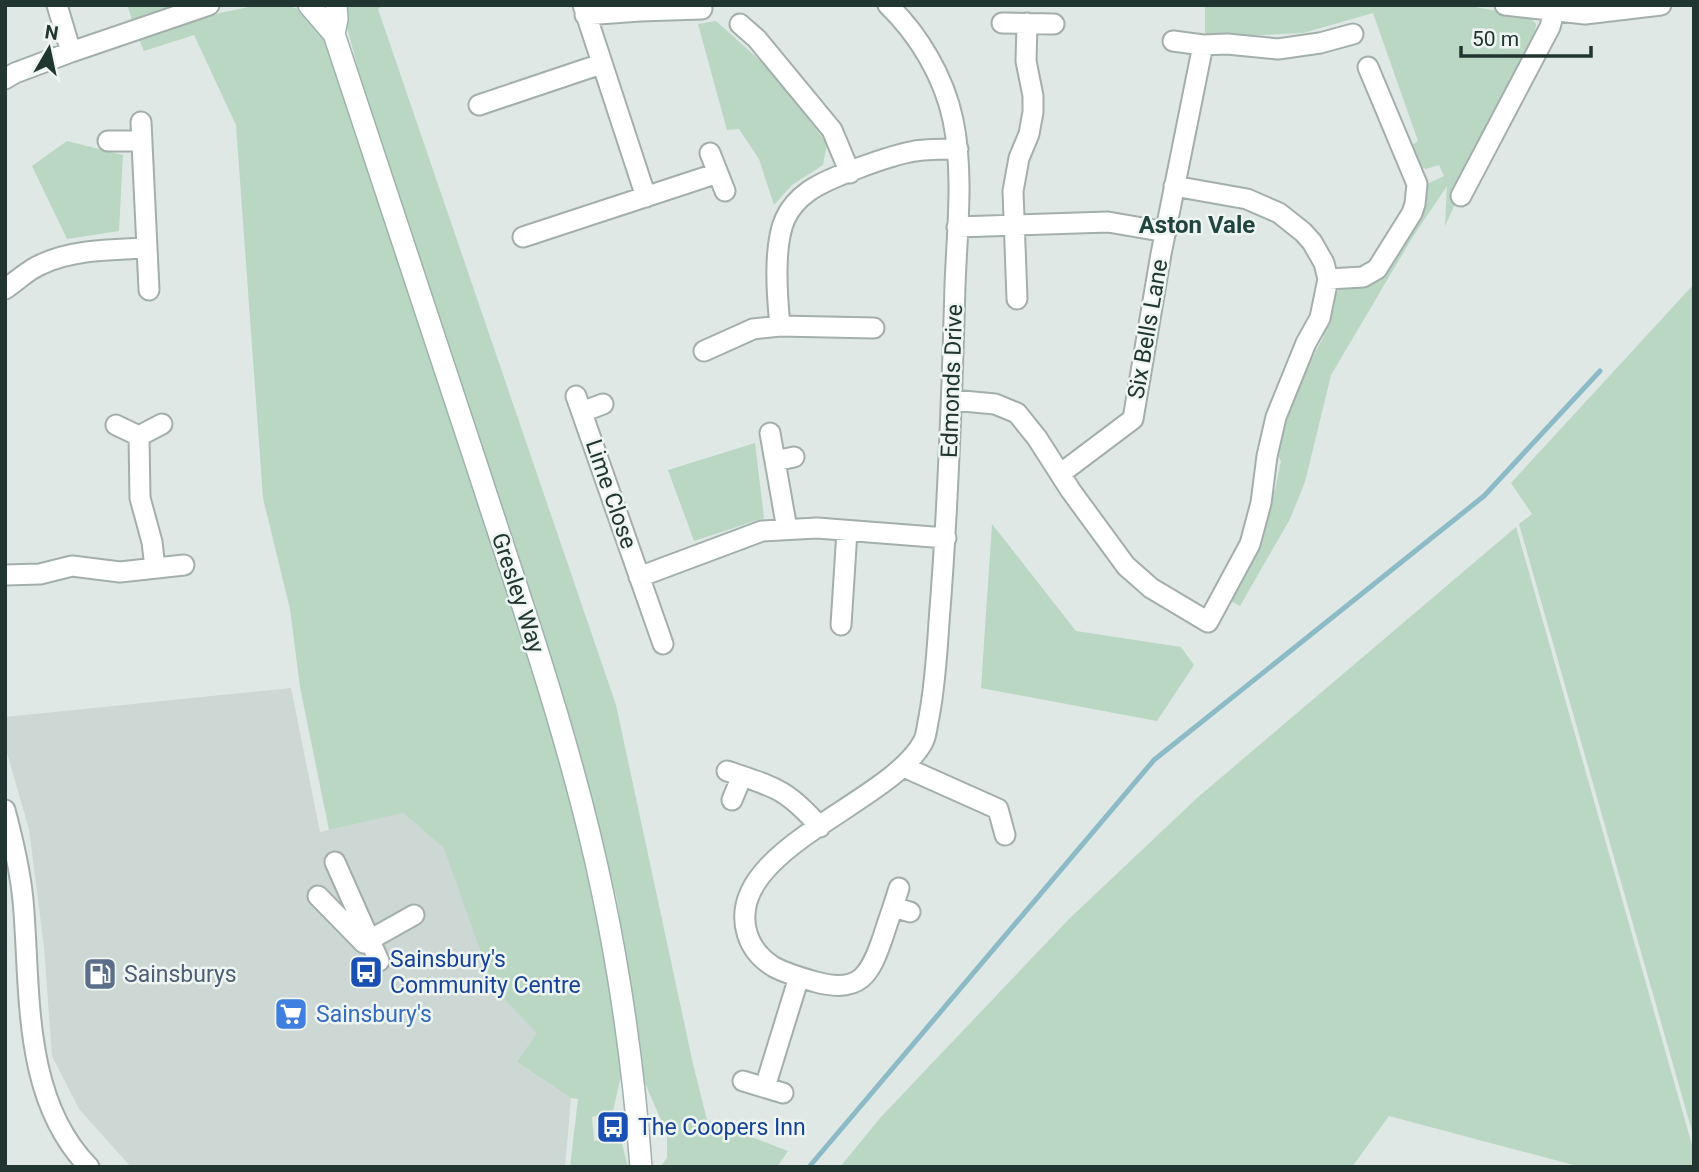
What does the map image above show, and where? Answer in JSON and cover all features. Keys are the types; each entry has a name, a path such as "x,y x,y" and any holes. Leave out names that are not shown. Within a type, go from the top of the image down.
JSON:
{"street":[{"path":"57,5 71,52"},
{"path":"5,79 71,52 209,5"},
{"name":"Gresley Way","path":"309,5 334,34 527,616 574,772 610,931 624,1013 641,1167"},
{"name":"Gresley Way","path":"334,34 336,5"},
{"name":"Edmonds Drive","path":"888,5 901,18 936,71 944,89 958,149 946,538 934,690 925,740 904,767 776,858 751,888 745,906 745,926 753,947 766,962 799,977 838,986 863,978 874,961 901,902"},
{"path":"1505,5 1585,14 1661,5"},
{"path":"646,197 584,10 702,9"},
{"path":"1461,196 1550,27 1554,12"},
{"path":"1002,23 1054,24"},
{"path":"1017,299 1015,174 1033,122 1033,96 1027,61 1027,23"},
{"path":"740,24 763,33 832,130 850,173"},
{"path":"1173,41 1278,49 1311,45 1353,34"},
{"path":"952,400 995,404 1017,413 1032,430 1126,566 1151,588 1208,622 1250,544 1261,503 1267,456 1276,417 1306,343 1320,318 1328,279 1324,263 1311,242 1298,227 1279,213 1247,199 1174,186 1203,45"},
{"path":"478,105 498,90 601,64"},
{"path":"1328,279 1363,277 1377,269 1412,213 1417,194 1417,184 1368,66"},
{"path":"108,141 142,131 149,290"},
{"path":"780,326 778,268 784,221 796,203 811,189 901,154 958,149"},
{"path":"523,237 547,238 646,197 722,182 710,153"},
{"name":"Six Bells Lane","path":"1060,474 1133,419 1174,186"},
{"path":"957,227 1108,222 1166,232"},
{"path":"5,289 41,264 53,260 81,252 147,248"},
{"path":"723,321 728,341"},
{"path":"704,351 754,329 780,326 866,328 857,348"},
{"name":"Lime Close","path":"603,404 579,404 639,577 664,620 663,644"},
{"path":"139,436 162,424"},
{"path":"116,425 139,436"},
{"path":"770,433 785,459 787,528"},
{"path":"139,436 139,490 152,542 155,568"},
{"name":"Lime Close","path":"639,577 762,531 787,528 946,538"},
{"path":"841,625 852,590 848,531"},
{"path":"5,575 40,574 72,566 120,572 184,565"},
{"path":"904,767 1004,805 1005,835"},
{"path":"732,800 734,774 787,794 820,827"},
{"path":"5,810 23,900 34,1051 51,1106 63,1132 89,1167"},
{"path":"335,862 379,961"},
{"path":"318,896 365,943 414,915"},
{"path":"743,1080 774,1090 799,977"}],"shaded area":[{"path":"291,688 320,832 403,813 445,848 494,989 538,1033 517,1062 571,1098 565,1167 131,1167 79,1109 52,1056 44,947 29,829 5,746 5,717"}],"green space":[{"path":"127,5 184,5 133,23"},
{"path":"258,5 285,6 301,11 314,23 328,45 519,621 567,785 607,968 622,1071 613,1111 592,1117 594,1141 621,1140 628,1167 570,1167 578,1099 571,1098 517,1062 537,1033 494,989 444,848 403,813 329,830 300,687 290,609 263,498 236,125 194,35 144,51 139,39 220,13"},
{"path":"345,5 383,5 378,9 616,705 707,1120 788,1151 777,1167 660,1167 667,1158 667,1134 641,1074 634,1006 617,900 579,750 551,657 361,80 347,27"},
{"path":"1464,5 1530,17 1536,24 1535,32 1445,226 1447,186 1412,238 1331,375 1305,482 1290,519 1240,606 1229,600 1269,496 1275,490 1281,461 1276,453 1285,413 1302,368 1309,364 1324,336 1321,329 1329,304 1335,293 1341,289 1358,285 1427,184 1444,176 1439,165 1426,169 1416,165 1408,148 1418,141 1373,13 1303,33 1239,36 1205,34 1205,7"},
{"path":"716,21 773,72 827,144 823,165 792,185 774,205 759,159 739,129 727,130 698,24"},
{"path":"67,141 123,155 119,231 67,239 32,166"},
{"path":"1694,284 1694,1138 1519,524 1532,514 1511,483"},
{"path":"755,443 764,518 694,541 668,470"},
{"path":"992,524 1076,631 1181,647 1194,665 1157,721 981,688"},
{"path":"1516,527 1694,1152 1694,1167 1581,1167 1389,1116 1352,1167 840,1167 881,1117 1069,919 1197,798"}],"waterway":[{"path":"809,1167 1154,760 1484,496 1600,371"}],"place":[{"name":"Sainsbury's Community Centre","path":"366,972"},
{"name":"Sainsburys","path":"100,974"},
{"name":"Sainsbury's","path":"291,1014"},
{"name":"The Coopers Inn","path":"613,1127"}],"district":[{"name":"Aston Vale","path":"1197,225"}]}
